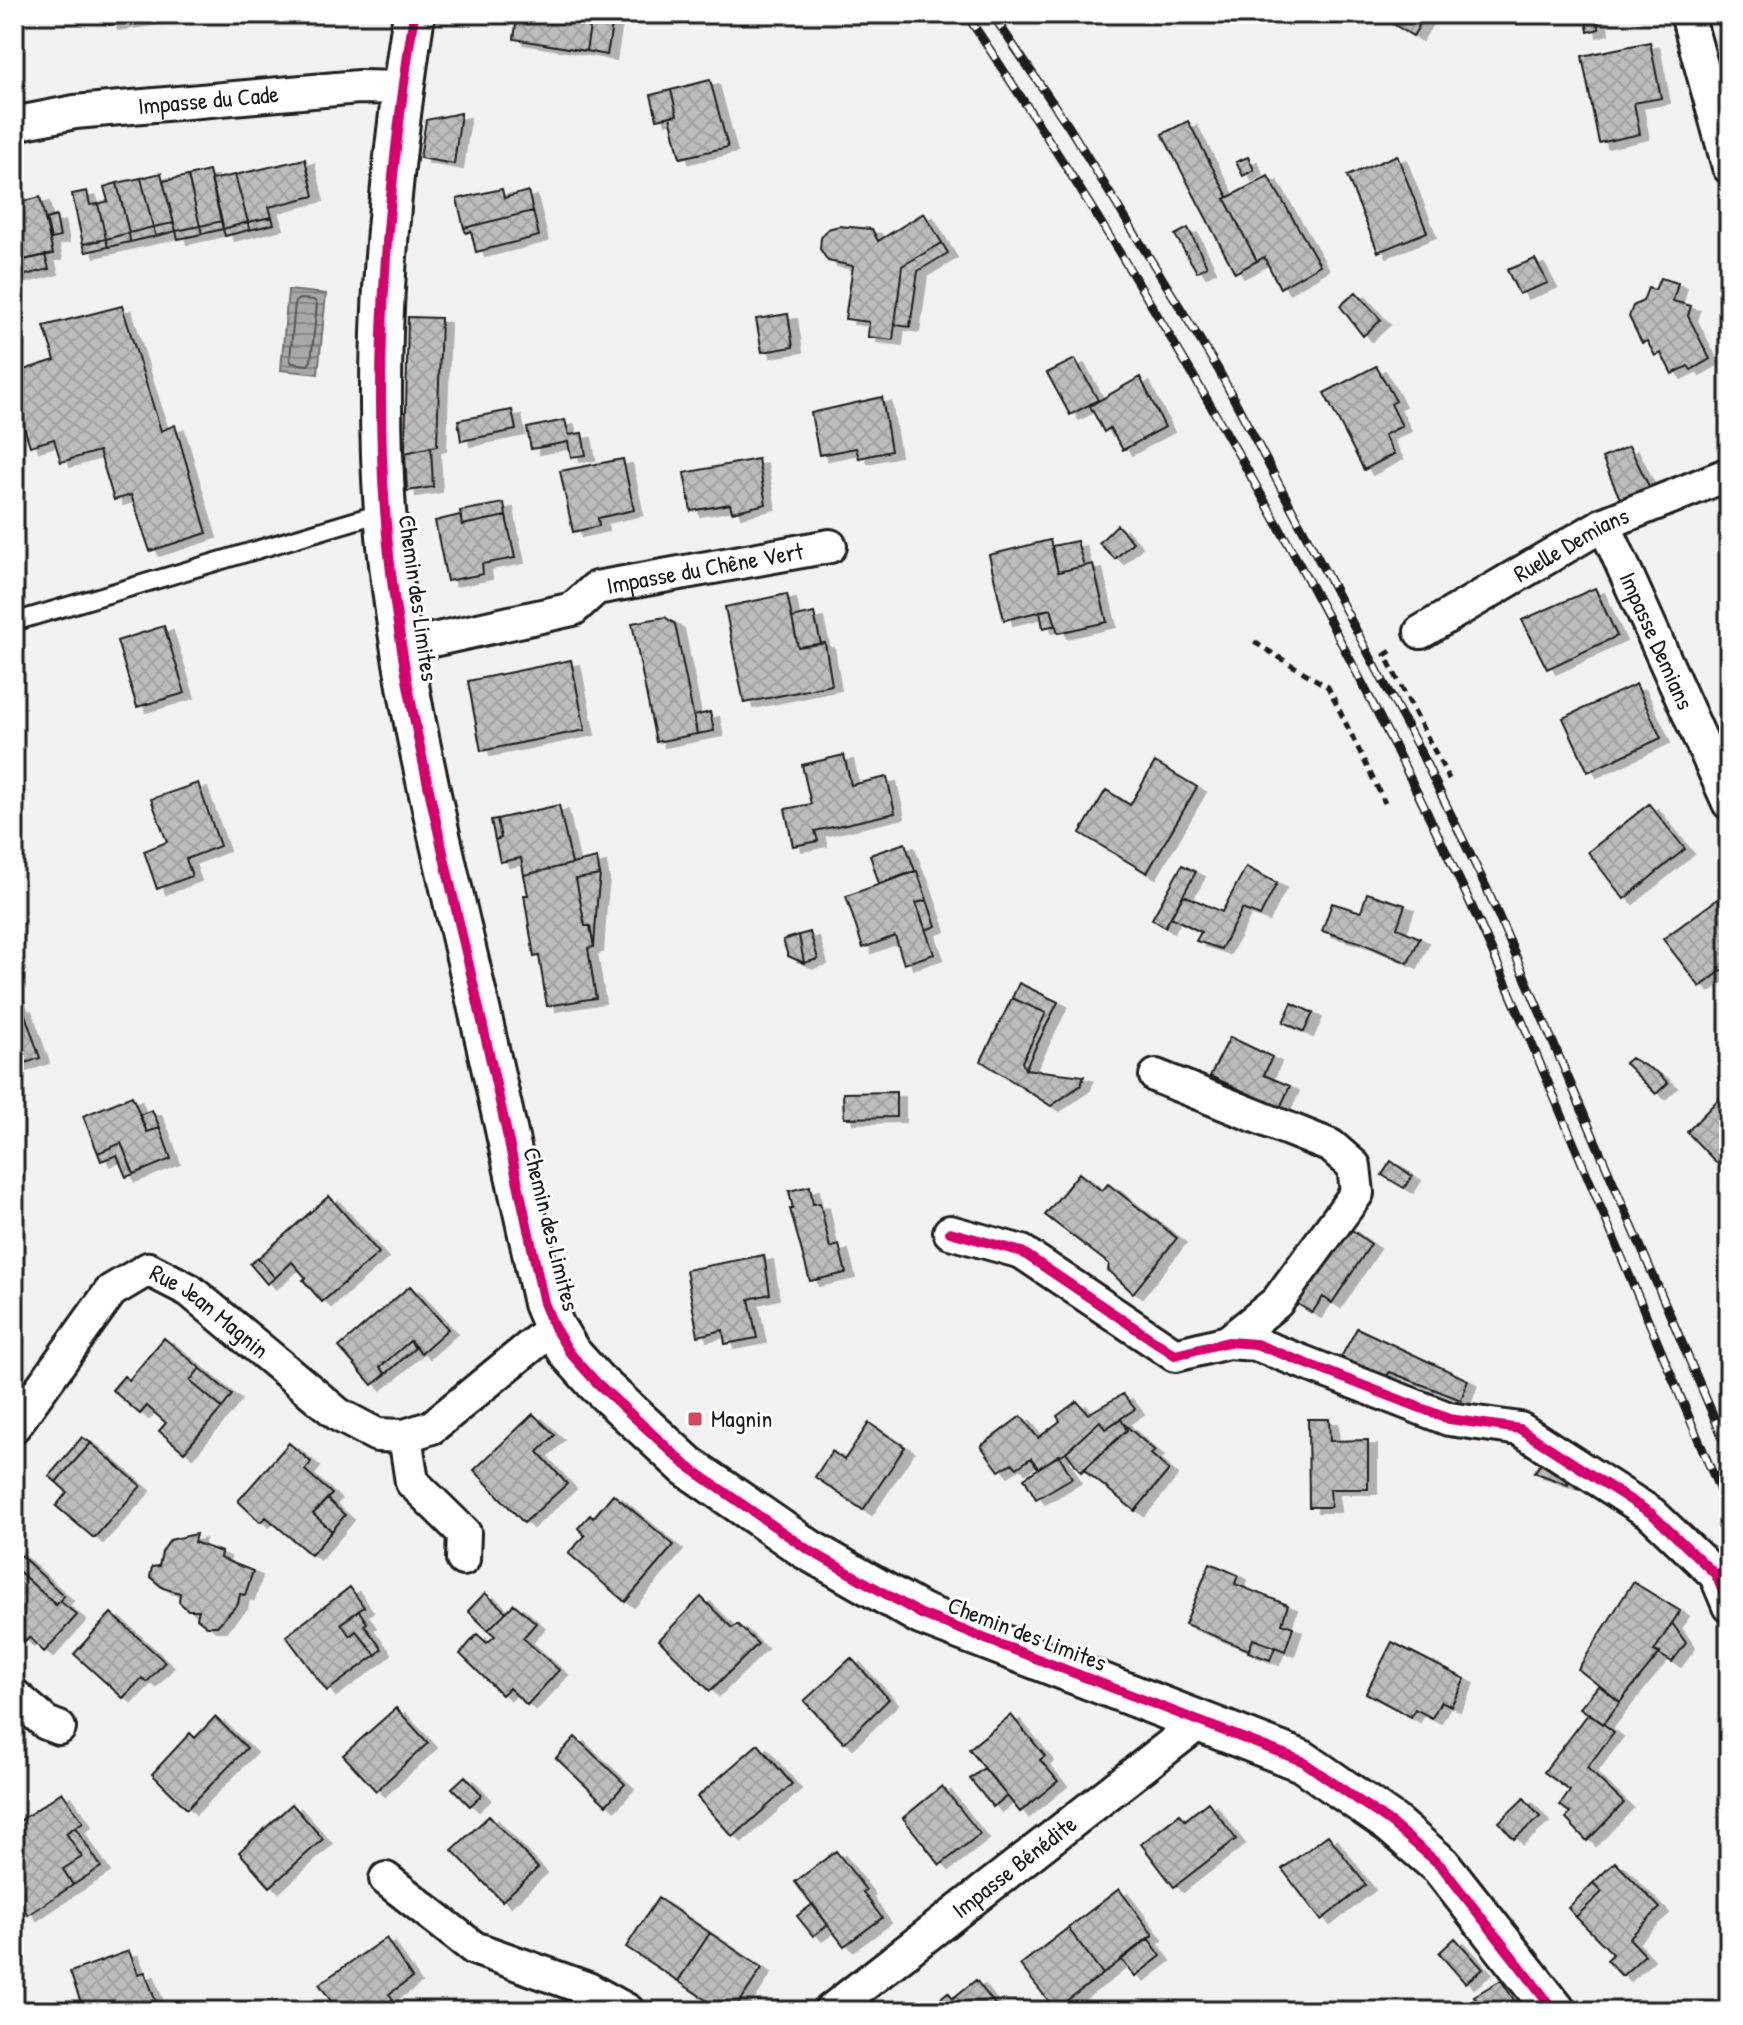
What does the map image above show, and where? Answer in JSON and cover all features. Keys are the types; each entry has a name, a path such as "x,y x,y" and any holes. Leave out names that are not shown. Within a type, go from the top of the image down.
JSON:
{"street":[{"name":"Chemin des Limites","path":"414,14 392,203 383,351 381,410 385,512 401,647 432,802 544,1303 554,1327 570,1353 596,1382 687,1466 807,1549 921,1614 1302,1761 1391,1823 1441,1866 1555,2011"},
{"path":"1687,14 1729,167"},
{"name":"Impasse du Cade","path":"14,124 75,112 359,87 403,88"},
{"name":"Ruelle Demians","path":"1421,632 1604,524 1729,474"},
{"name":"Impasse Demians","path":"1604,524 1729,803"},
{"name":"Impasse du Chêne Vert","path":"401,647 573,609 596,588 830,546"},
{"path":"1156,1076 1331,1146 1354,1166 1357,1193 1277,1302 1228,1342"},
{"path":"950,1232 1022,1252 1175,1355 1228,1342 1256,1344 1449,1419 1520,1429 1652,1514 1716,1575 1729,1606"},
{"name":"Rue Jean Magnin","path":"14,1426 111,1291 148,1269 189,1290 339,1415 377,1435 405,1436"},
{"path":"463,1559 464,1533 412,1482 405,1436 432,1427 554,1327"},
{"path":"14,1695 46,1723 59,1728"},
{"name":"Impasse Bénédite","path":"830,2011 1200,1722"},
{"path":"386,1879 474,1948 588,1989 628,2011"}],"lane":[{"path":"14,622 385,512"}],"path":[{"path":"1421,632 1385,655 1449,779"},
{"path":"1254,642 1328,687 1385,803"}],"water":[{"path":"288,290 326,294 318,374 281,370"}],"building":[{"path":"107,14 166,14 167,17 109,25"},
{"path":"507,14 592,14 586,51 514,39 517,16"},
{"path":"592,14 614,14 607,55 586,51"},
{"path":"1399,14 1426,14 1413,36 1393,24"},
{"path":"1598,18 1599,29 1588,32 1586,20"},
{"path":"1650,42 1661,98 1634,103 1640,134 1599,143 1582,56"},
{"path":"710,80 728,147 680,158 670,116 677,115 671,90"},
{"path":"671,90 677,115 657,119 651,95"},
{"path":"461,113 454,164 420,158 426,120"},
{"path":"1188,121 1257,261 1235,273 1162,134"},
{"path":"1397,155 1427,232 1378,252 1347,176"},
{"path":"1248,157 1254,170 1243,176 1236,162"},
{"path":"305,159 314,196 269,207 272,217 248,222 235,175"},
{"path":"209,171 222,221 200,226 188,176"},
{"path":"161,173 174,223 153,227 141,178"},
{"path":"235,175 248,222 223,229 211,180"},
{"path":"188,176 200,226 176,231 163,181"},
{"path":"1268,176 1320,265 1280,288 1264,257 1257,261 1225,199"},
{"path":"141,178 153,227 129,233 117,183"},
{"path":"117,183 129,233 106,239 98,204 108,201 104,187"},
{"path":"502,189 504,198 528,191 533,211 464,228 457,199"},
{"path":"87,191 90,205 98,204 106,239 83,244 72,194"},
{"path":"40,197 53,254 14,262 14,213 19,211 18,203"},
{"path":"533,211 539,236 476,252 471,231 466,233 464,228"},
{"path":"924,213 942,243 902,266 893,340 868,337 869,322 845,319 853,266 828,261 820,249 821,238 828,229 839,226 872,229 878,241"},
{"path":"56,216 60,237 51,239 46,219"},
{"path":"272,217 274,224 249,230 248,222"},
{"path":"222,221 223,229 202,234 200,226"},
{"path":"248,222 249,230 225,236 223,229"},
{"path":"174,223 176,231 156,236 153,227"},
{"path":"200,226 202,234 178,239 176,231"},
{"path":"153,227 156,236 130,242 129,233"},
{"path":"1188,228 1207,266 1197,272 1175,235"},
{"path":"129,233 130,242 108,247 106,239"},
{"path":"106,239 108,247 86,252 83,244"},
{"path":"942,243 948,253 918,271 910,327 895,325 902,266"},
{"path":"45,255 49,269 14,278 14,262"},
{"path":"1535,259 1548,283 1519,294 1507,270"},
{"path":"1660,278 1678,283 1673,301 1691,306 1688,316 1710,359 1691,370 1688,366 1672,374 1661,353 1655,356 1647,341 1642,343 1629,317 1633,306 1643,301 1648,288 1655,290"},
{"path":"1356,292 1381,320 1363,336 1340,306"},
{"path":"122,306 161,431 175,425 207,533 150,551 131,495 114,500 99,451 61,462 54,439 30,446 14,396 14,373 55,360 44,326"},
{"path":"788,314 793,347 762,352 756,319"},
{"path":"408,317 441,318 437,446 405,453"},
{"path":"1075,359 1098,400 1070,415 1047,373"},
{"path":"1376,366 1396,401 1391,404 1402,426 1384,435 1394,454 1364,470 1324,393"},
{"path":"1140,377 1165,427 1123,450 1110,428 1104,432 1090,406"},
{"path":"882,397 891,451 859,458 856,448 819,455 811,413"},
{"path":"512,410 516,430 461,441 458,420"},
{"path":"565,420 569,435 582,433 586,455 571,457 568,442 531,449 527,428"},
{"path":"1629,446 1650,488 1621,501 1602,458"},
{"path":"431,447 433,487 407,491 405,453"},
{"path":"623,459 634,510 598,518 599,526 573,532 560,471"},
{"path":"758,459 766,504 732,512 730,504 691,511 684,473"},
{"path":"504,503 506,516 462,525 460,511"},
{"path":"460,515 462,525 506,516 515,558 482,564 483,574 447,581 435,521"},
{"path":"1117,525 1133,542 1115,559 1099,543"},
{"path":"1050,540 1058,572 1093,564 1107,622 1058,633 1051,609 1004,620 989,555"},
{"path":"1077,541 1084,566 1058,572 1052,546"},
{"path":"1595,588 1617,636 1547,669 1522,620"},
{"path":"787,594 798,647 825,643 832,685 744,703 725,607"},
{"path":"1051,609 1056,625 1043,628 1040,611"},
{"path":"814,613 821,644 798,647 792,618"},
{"path":"665,617 675,624 697,734 656,742 632,623"},
{"path":"164,626 185,693 137,707 117,641"},
{"path":"571,660 585,730 481,751 468,681"},
{"path":"1636,684 1661,738 1588,772 1563,718"},
{"path":"710,712 714,731 697,734 694,716"},
{"path":"844,755 851,785 887,777 895,813 815,831 818,841 793,846 785,809 811,804 802,765"},
{"path":"1155,762 1197,787 1147,873 1080,833 1106,790 1130,805"},
{"path":"198,783 220,846 186,859 192,876 157,889 144,851 167,842 151,799"},
{"path":"1649,804 1685,849 1624,899 1588,852"},
{"path":"559,805 572,864 524,875 521,858 500,862 495,840 501,838 497,819"},
{"path":"497,819 501,838 495,840 491,820"},
{"path":"905,843 915,871 879,884 870,855"},
{"path":"597,858 600,875 576,879 585,926 590,926 594,947 588,948 596,998 547,1006 539,956 534,957 524,895 528,895 524,875"},
{"path":"1182,865 1196,872 1165,927 1152,919"},
{"path":"1246,867 1277,883 1260,916 1242,909 1221,949 1196,941 1201,932 1171,917 1184,895 1222,912"},
{"path":"917,871 927,900 916,903 934,954 904,964 895,936 863,948 846,896"},
{"path":"600,875 594,947 590,926 585,926 576,879"},
{"path":"1367,893 1405,905 1397,928 1420,938 1408,963 1362,943 1322,931 1332,903 1361,912"},
{"path":"1719,898 1729,910 1729,965 1700,987 1663,939"},
{"path":"927,900 936,926 926,930 916,903"},
{"path":"810,932 818,959 804,963 799,935"},
{"path":"799,935 804,963 788,956 783,940"},
{"path":"1019,983 1058,1002 1025,1069 1022,1062 1046,1013 1012,998"},
{"path":"14,993 19,1007 22,1006 40,1058 14,1067"},
{"path":"1012,998 1046,1013 1022,1062 1025,1069 1084,1076 1081,1085 1051,1106 981,1061"},
{"path":"1292,1003 1313,1013 1304,1032 1283,1022"},
{"path":"1230,1037 1272,1057 1264,1075 1290,1086 1280,1108 1210,1076"},
{"path":"1631,1058 1658,1073 1668,1083 1656,1094 1625,1063"},
{"path":"1729,1066 1729,1089 1718,1078"},
{"path":"1729,1088 1729,1176 1687,1132"},
{"path":"896,1092 896,1117 844,1118 843,1093"},
{"path":"132,1096 147,1132 160,1128 171,1159 134,1174 121,1143 98,1153 83,1116"},
{"path":"152,1110 160,1128 147,1132 139,1115"},
{"path":"121,1143 134,1174 126,1177 117,1155 101,1161 98,1153"},
{"path":"1391,1161 1412,1176 1404,1188 1382,1175"},
{"path":"1079,1173 1102,1191 1108,1184 1177,1238 1133,1293 1108,1270 1109,1264 1045,1215"},
{"path":"810,1186 813,1204 820,1203 830,1248 839,1245 846,1273 810,1281 790,1209 793,1209 789,1191"},
{"path":"329,1196 379,1253 322,1302 292,1262 275,1278 258,1258"},
{"path":"1346,1226 1371,1244 1332,1303 1323,1297 1312,1313 1293,1301"},
{"path":"764,1255 770,1294 749,1299 757,1338 725,1344 723,1330 698,1336 686,1270"},
{"path":"258,1258 275,1278 267,1284 250,1264"},
{"path":"410,1286 448,1329 421,1353 410,1341 380,1367 386,1374 372,1385 339,1347"},
{"path":"1357,1328 1468,1380 1461,1400 1390,1372 1382,1380 1341,1357"},
{"path":"164,1338 200,1368 190,1381 222,1408 184,1452 159,1431 166,1423 147,1406 140,1414 112,1390 124,1376 129,1380"},
{"path":"410,1341 415,1348 386,1374 380,1367"},
{"path":"200,1368 232,1395 222,1408 190,1381"},
{"path":"1123,1394 1135,1409 1105,1429 1100,1421 1066,1452 1038,1468 1031,1458 1017,1468 1012,1463 999,1471 981,1446 1021,1416 1038,1438 1060,1421 1057,1416 1077,1401 1088,1414"},
{"path":"533,1414 555,1435 538,1452 567,1484 524,1523 474,1470"},
{"path":"1121,1419 1127,1430 1081,1472 1066,1452 1100,1421 1105,1429"},
{"path":"1308,1419 1329,1419 1330,1441 1368,1440 1368,1489 1330,1489 1331,1507 1309,1507"},
{"path":"869,1423 905,1447 863,1510 815,1477 832,1451 844,1460"},
{"path":"1123,1423 1155,1451 1151,1454 1169,1470 1135,1511 1084,1470 1127,1430"},
{"path":"82,1437 91,1443 56,1482 49,1476"},
{"path":"91,1443 141,1486 94,1538 56,1506 67,1492 56,1482"},
{"path":"289,1443 311,1462 305,1470 332,1494 313,1514 332,1531 311,1555 266,1517 260,1522 238,1501"},
{"path":"1059,1455 1072,1478 1036,1499 1024,1478"},
{"path":"1547,1456 1575,1468 1568,1485 1534,1472"},
{"path":"613,1494 674,1545 625,1602 568,1553 585,1536 578,1528 590,1515 593,1518"},
{"path":"327,1499 345,1515 332,1531 313,1514"},
{"path":"196,1534 194,1542 221,1552 220,1558 253,1571 245,1595 240,1594 238,1604 217,1626 207,1626 197,1618 199,1610 188,1610 179,1602 180,1593 163,1588 150,1577 152,1567 159,1566 162,1552 170,1540"},
{"path":"14,1549 64,1596 56,1605 14,1567"},
{"path":"1210,1563 1238,1575 1235,1584 1288,1605 1282,1623 1293,1627 1285,1651 1253,1639 1249,1650 1185,1624"},
{"path":"14,1567 56,1605 60,1601 77,1615 44,1652 29,1637 25,1641 14,1631"},
{"path":"1633,1582 1680,1611 1654,1651 1660,1653 1620,1702 1578,1669"},
{"path":"350,1587 364,1607 341,1623 350,1636 356,1631 376,1655 327,1691 286,1636"},
{"path":"485,1593 506,1612 488,1630 468,1611"},
{"path":"701,1597 732,1628 737,1624 758,1644 710,1691 659,1640"},
{"path":"514,1604 536,1623 523,1638 559,1670 527,1705 509,1688 502,1695 460,1654 477,1634 487,1643 495,1636 488,1630"},
{"path":"359,1611 367,1623 364,1625 382,1649 376,1655 356,1631 350,1636 341,1623"},
{"path":"111,1613 165,1662 147,1682 142,1678 123,1698 74,1654"},
{"path":"1672,1623 1686,1643 1672,1662 1654,1651"},
{"path":"1253,1639 1275,1647 1270,1660 1248,1652"},
{"path":"1392,1642 1465,1679 1451,1706 1441,1701 1432,1718 1415,1709 1411,1717 1366,1693"},
{"path":"851,1658 889,1699 844,1743 804,1701"},
{"path":"1599,1685 1620,1702 1603,1724 1580,1708"},
{"path":"396,1708 428,1743 376,1791 343,1755"},
{"path":"1589,1713 1614,1732 1587,1768 1624,1803 1587,1841 1566,1819 1570,1813 1560,1805 1570,1791 1544,1772"},
{"path":"1011,1715 1045,1756 1040,1760 1058,1781 1020,1812 969,1749"},
{"path":"215,1717 247,1748 187,1809 152,1774 190,1733 195,1738"},
{"path":"575,1737 625,1784 606,1805 556,1758"},
{"path":"758,1744 792,1784 733,1837 697,1797"},
{"path":"984,1768 1007,1796 993,1807 970,1779"},
{"path":"465,1776 482,1795 470,1806 452,1788"},
{"path":"942,1786 980,1834 940,1865 903,1818"},
{"path":"62,1792 83,1822 66,1833 82,1857 63,1869 73,1885 28,1915 14,1894 14,1825"},
{"path":"1524,1798 1540,1817 1514,1839 1499,1822"},
{"path":"1208,1802 1236,1839 1174,1887 1141,1844 1180,1814 1185,1820"},
{"path":"292,1804 323,1839 270,1887 239,1852"},
{"path":"489,1816 538,1868 502,1901 452,1850"},
{"path":"75,1827 101,1867 73,1885 63,1869 82,1857 66,1833"},
{"path":"1328,1835 1366,1885 1321,1920 1282,1869"},
{"path":"836,1851 866,1890 863,1892 882,1918 844,1946 795,1882"},
{"path":"1615,1862 1660,1908 1629,1938 1645,1955 1622,1976 1607,1960 1613,1954 1576,1917 1602,1892 1593,1883"},
{"path":"1593,1883 1602,1892 1576,1917 1568,1908"},
{"path":"1119,1889 1153,1935 1103,1974 1068,1928"},
{"path":"658,1898 710,1933 678,1981 626,1947"},
{"path":"813,1904 828,1925 813,1936 797,1916"},
{"path":"1068,1928 1103,1974 1055,2009 1020,1965"},
{"path":"710,1933 762,1968 734,2011 722,2011 678,1981"},
{"path":"386,1938 412,1978 389,1994 393,1999 376,2011 338,2011 319,1984"},
{"path":"1148,1938 1161,1956 1135,1976 1121,1959"},
{"path":"1455,1938 1483,1969 1465,1983 1439,1953"},
{"path":"129,1951 138,1974 145,1972 159,2011 84,2011 70,1972"},
{"path":"976,1980 1000,2011 925,2011 948,1992 953,1998"},
{"path":"1501,1980 1521,2011 1483,2011 1474,1996"}],"railway":[{"path":"966,14 1104,227 1170,336 1355,668 1494,956 1729,1512"},
{"path":"992,14 1069,127 1218,369 1420,751 1487,889 1729,1452"}],"cycle path":[{"path":"414,14 397,137 382,324 382,449 390,566 406,675 427,783 544,1303 554,1327 570,1353 596,1382 687,1466 807,1549 921,1614 1302,1761 1391,1823 1441,1866 1555,2011"},
{"path":"950,1232 1022,1252 1175,1355 1228,1342 1256,1344 1449,1419 1520,1429 1652,1514 1716,1575 1729,1606"}],"place":[{"name":"Magnin","path":"695,1419"}]}
